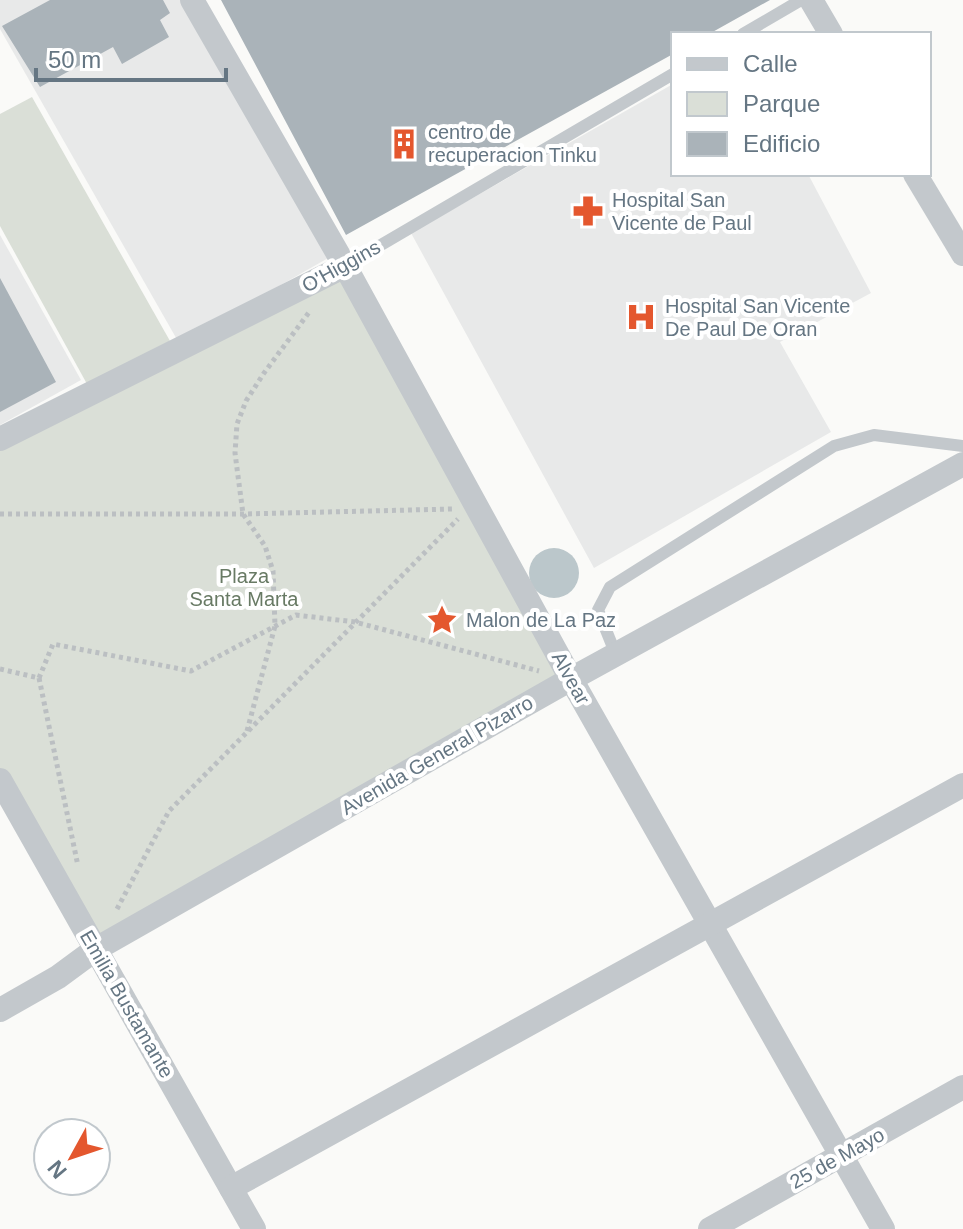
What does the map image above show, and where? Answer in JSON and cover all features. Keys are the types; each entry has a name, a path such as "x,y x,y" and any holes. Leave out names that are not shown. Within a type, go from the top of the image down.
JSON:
{"street":[{"name":"Alvear","path":"192,0 345,266 571,679 883,1229"},
{"path":"811,0 830,32"},
{"path":"916,176 963,254"},
{"name":"O'Higgins","path":"0,439 345,266"},
{"name":"Avenida General Pizarro","path":"0,1010 58,977 96,949 571,679 963,464"},
{"name":"Emilia Bustamante","path":"0,780 254,1229"},
{"path":"231,1188 963,785"},
{"name":"25 de Mayo","path":"710,1229 963,1087"}],"lane":[{"path":"746,32 801,0"},
{"name":"O'Higgins","path":"345,266 671,75"},
{"path":"616,655 598,610 610,587 834,446 874,435 963,446"}],"path":[{"path":"247,732 275,626 273,571 265,546 243,514 235,453 237,424 246,401 264,373 318,301"},
{"path":"0,514 243,514 453,509"},
{"path":"96,949 169,811 468,509"},
{"path":"80,874 39,678 53,644 191,671 296,615 355,622 571,679"},
{"path":"0,669 39,678"}],"shaded area":[{"path":"0,0 185,0 330,257 179,343 0,29"},
{"name":"Hospital San Vicente De Paul De Oran","path":"671,85 671,176 809,176 871,293 780,342 831,432 594,568 411,233"},
{"path":"0,235 81,380 0,425"},
{"path":"554,548 572,555 579,573 572,591 554,598 536,591 529,573 536,555"}],"green space":[{"path":"32,97 170,341 87,384 0,226 0,114"},
{"name":"Plaza Santa Marta","path":"345,266 571,679 96,949 0,780 0,439"}],"building":[{"path":"50,0 163,0 170,13 160,20 169,37 122,64 113,47 40,87 2,26"},
{"name":"centro de recuperacion Tinku","path":"221,0 770,0 713,32 671,32 671,55 346,235"},
{"path":"0,278 56,382 0,412"}],"place":[{"name":"centro de recuperacion Tinku","path":"404,144"},
{"name":"Hospital San Vicente de Paul","path":"588,211"},
{"name":"Hospital San Vicente De Paul De Oran","path":"641,317"},
{"name":"Malon de La Paz","path":"442,620"}]}
